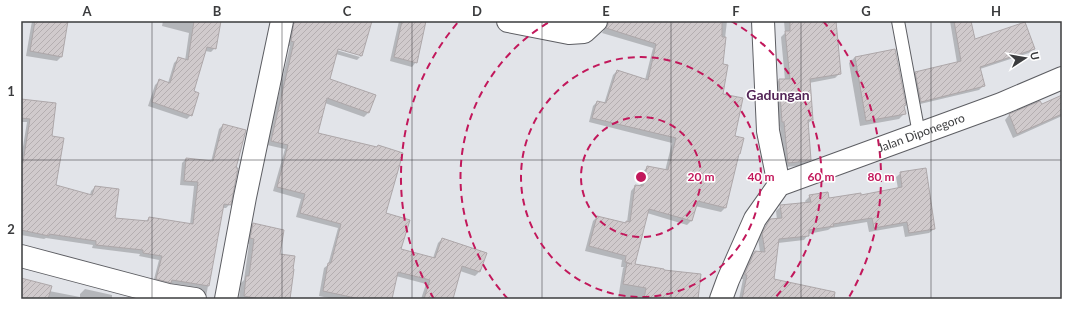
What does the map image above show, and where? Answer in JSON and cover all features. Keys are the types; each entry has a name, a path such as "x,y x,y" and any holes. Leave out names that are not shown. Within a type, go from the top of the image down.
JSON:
{"street":[{"path":"226,299 245,197 282,21"},
{"path":"508,21 569,33 584,32 596,21"},
{"path":"721,299 755,220 779,185 768,131 763,21"},
{"name":"Jalan Diponegoro","path":"779,185 1001,104 1062,78"},
{"path":"21,256 168,295 195,299"}],"lane":[{"path":"898,21 919,134"}],"building":[{"path":"35,21 68,21 62,57 30,51"},
{"path":"194,21 221,21 216,49 207,47 194,91 199,93 192,116 152,102 159,79 170,83 178,57 188,60"},
{"path":"294,21 372,21 362,56 338,49 330,79 376,95 369,113 327,98 318,133 377,147 378,145 403,153 386,213 410,220 401,249 435,258 442,238 487,253 480,272 462,266 453,299 424,299 430,280 398,272 392,299 360,299 323,291 328,263 331,263 341,224 300,213 305,194 277,187 288,145 271,141 294,42 291,41"},
{"path":"402,21 426,21 417,63 394,57"},
{"path":"608,21 722,21 722,37 726,37 723,64 728,65 723,94 743,98 735,136 744,138 726,208 698,201 692,221 649,209 635,264 664,270 701,274 698,299 644,299 646,288 623,284 627,263 632,264 625,262 626,256 589,246 597,216 626,223 626,221 630,222 635,185 643,186 647,166 668,170 676,138 592,118 597,101 606,103 617,70 648,80 656,44 606,28"},
{"path":"790,21 836,21 841,74 810,79 813,120 808,120 811,160 788,163 784,122 782,122 779,79 790,79 785,31 790,31"},
{"path":"954,21 971,21 975,39 1025,22 1035,49 980,67 985,86 921,102 915,72 961,61"},
{"path":"895,49 906,105 904,106 906,114 866,121 855,57"},
{"path":"1062,95 1062,114 1017,134 1009,114 1040,101 1042,104"},
{"path":"21,99 56,103 52,136 64,138 56,185 92,195 95,186 119,189 115,218 148,221 149,217 193,224 198,182 184,181 186,158 213,161 223,124 246,130 236,168 238,168 231,205 224,204 209,286 172,280 171,283 156,279 162,256 143,253 143,250 96,245 96,241 49,234 49,236 21,230 21,162 23,162 30,119 21,118"},
{"path":"926,168 935,229 909,233 907,222 874,228 872,218 833,224 834,226 809,230 809,236 779,239 774,279 835,292 834,299 742,299 747,275 745,275 745,273 755,251 765,252 762,233 770,219 782,218 780,205 811,202 809,195 828,192 829,198 861,193 861,195 902,187 900,172"},
{"path":"253,223 284,230 280,254 295,256 290,299 260,299 244,296 246,276 249,276 254,239 250,238"},
{"path":"21,278 52,286 48,299 21,299"}],"district":[{"name":"Gadungan","path":"778,95"}]}
